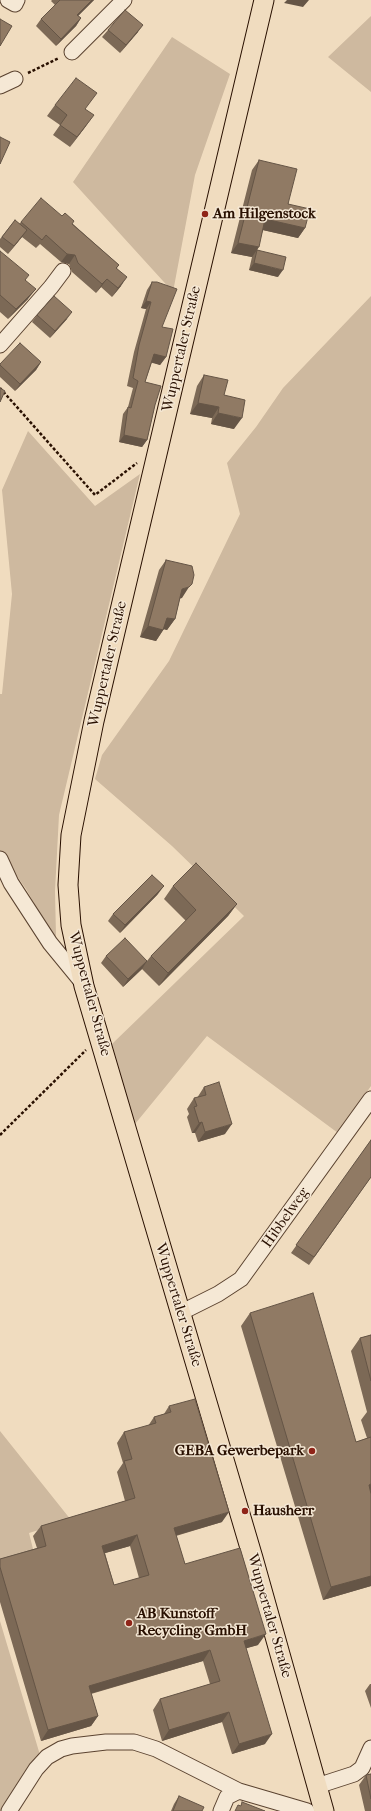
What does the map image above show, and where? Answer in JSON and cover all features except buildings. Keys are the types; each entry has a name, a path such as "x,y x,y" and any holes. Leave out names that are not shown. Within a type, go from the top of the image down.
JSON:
{"main road":[{"name":"Wuppertaler Straße","path":"264,0 94,721 71,836 68,885 71,925 84,986 253,1558 324,1811"}],"street":[{"path":"8,0 15,4 17,0"},
{"path":"72,52 124,0"},
{"path":"0,86 15,79"},
{"path":"0,345 51,287 63,271"},
{"path":"0,859 11,883 43,932 84,986"},
{"name":"Hibbelweg","path":"180,1313 218,1294 241,1279 371,1099"},
{"path":"9,1811 36,1769 48,1757 61,1749 72,1746 106,1742 134,1742 156,1749 239,1791 307,1811"},
{"path":"317,1786 354,1774 362,1768 371,1748"},
{"path":"221,1811 227,1797 239,1791"}],"path":[{"path":"15,79 72,52"},
{"path":"0,388 95,495 159,447"},
{"path":"0,1135 84,1051 101,1041"}],"shaded area":[{"path":"371,16 371,92 328,57"},
{"path":"172,37 230,74 195,175 173,292 73,182"},
{"path":"371,296 371,1086 338,1133 207,1036 135,1124 112,1044 244,916 172,846 95,779 102,755 169,661 240,514 227,463 256,427 283,388"},
{"path":"28,431 95,506 140,474 59,815 55,891 56,936 51,933 26,889 0,852 0,694 2,694 12,594 2,490"},
{"path":"0,1431 71,1520 29,1533 34,1553 0,1563"},
{"path":"0,1621 40,1755 7,1811 0,1811"}],"place":[{"name":"Am Hilgenstock","path":"205,214"},
{"name":"GEBA Gewerbepark","path":"312,1451"},
{"name":"Hausherr","path":"245,1511"},
{"name":"AB Kunstoff Recycling GmbH","path":"129,1623"}]}
